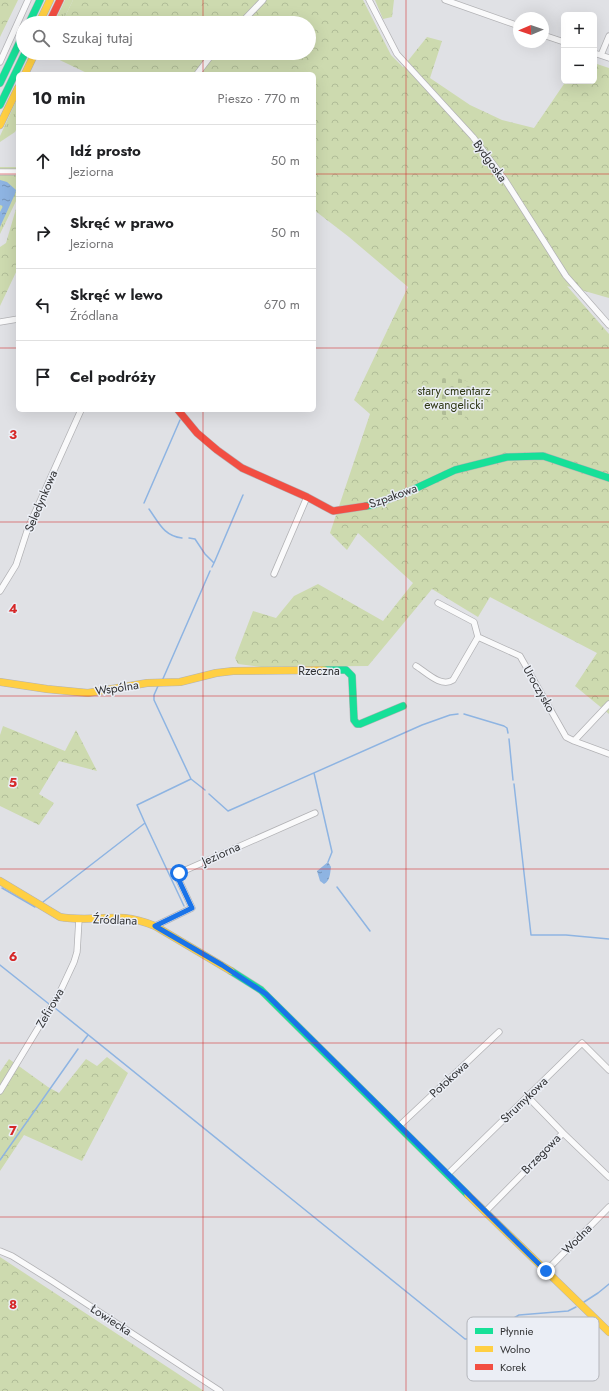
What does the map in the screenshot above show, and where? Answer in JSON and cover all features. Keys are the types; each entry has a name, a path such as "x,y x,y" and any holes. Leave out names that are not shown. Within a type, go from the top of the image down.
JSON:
{"main road":[{"path":"32,16 40,0"},
{"path":"42,16 50,0"},
{"path":"52,16 60,0"},
{"path":"0,83 16,50"},
{"path":"0,105 22,60"},
{"path":"26,72 32,60"},
{"path":"0,125 16,92"},
{"name":"Szpakowa","path":"180,412 197,433 242,468 307,497 333,511 373,505 410,491 455,470 487,461 512,457 543,456 609,478"},
{"name":"Rzeczna","path":"233,671 346,670 352,676 354,720 357,724 403,706"},
{"name":"Wspólna","path":"0,682 88,693 147,683 180,682 216,673 233,671"},
{"name":"Źródlana","path":"0,881 64,918 126,918 142,921 155,926 208,956 261,990 485,1212 594,1317"},
{"name":"Źródlana","path":"599,1322 609,1332"}],"street":[{"path":"21,16 28,0"},
{"path":"248,16 263,0"},
{"name":"Bydgoska","path":"369,0 397,54 472,136 505,180 566,276 609,325"},
{"path":"445,0 513,24"},
{"path":"0,62 16,27"},
{"path":"601,55 609,36"},
{"path":"549,37 561,41"},
{"path":"597,54 609,58"},
{"path":"199,72 208,60"},
{"path":"0,172 16,172"},
{"path":"0,322 16,319"},
{"name":"Seledynkowa","path":"0,591 16,565 28,528 80,412"},
{"path":"274,574 307,497"},
{"path":"416,666 442,682 450,682 453,680 478,637 474,622 438,603"},
{"name":"Uroczysko","path":"478,637 520,656 566,737 574,741"},
{"path":"609,704 574,741 609,754"},
{"name":"Jeziorna","path":"155,926 192,908 177,876 179,873 315,813"},
{"name":"Zefirowa","path":"0,1091 60,992 74,962 77,952 79,919"},
{"name":"Potokowa","path":"399,1126 499,1032"},
{"name":"Strumykowa","path":"448,1174 582,1043 609,1070"},
{"name":"Brzegowa","path":"485,1212 563,1133 528,1096"},
{"path":"563,1133 609,1177"},
{"name":"Wodna","path":"546,1271 609,1207"},
{"name":"Łowiecka","path":"0,1251 52,1281 220,1391"}],"green space":[{"path":"0,0 18,0 0,37"},
{"path":"65,0 73,0 65,16 57,16"},
{"path":"73,0 363,0 391,55 403,67 427,37 442,41 430,78 470,105 502,120 534,128 564,84 597,84 597,64 609,68 609,298 567,286 609,334 609,714 575,686 597,653 490,597 478,617 432,589 368,666 261,667 238,664 235,658 253,611 276,618 294,596 318,584 383,621 413,583 358,533 347,550 330,533 370,414 354,400 408,287 349,237 316,212 316,72 85,72 60,60 316,60 316,16 65,16"},
{"path":"375,0 394,0 392,17 383,19"},
{"path":"16,101 16,130 0,142 0,136"},
{"path":"0,167 16,167 16,201 0,234"},
{"path":"16,209 16,272 0,306 0,247 6,243"},
{"name":"stary cmentarz ewangelicki","path":"444,373 477,385 463,422 430,410"},
{"path":"3,726 65,751 76,730 97,771 59,761 39,794 54,803 39,825 0,806 0,735"},
{"path":"107,1057 128,1073 82,1161 24,1135 0,1171 0,1072 9,1059 48,1087 59,1093 86,1059 97,1066"},
{"path":"0,1257 204,1391 0,1391"}],"water":[{"path":"0,180 7,182 16,190 0,227 0,212 3,206 0,205"},
{"path":"328,862 331,867 330,875 329,879 324,884 320,881 317,871"}],"waterway":[{"path":"144,503 180,420"},
{"path":"214,563 243,495"},
{"path":"149,509 166,532 182,538"},
{"path":"189,538 195,539 205,554 214,563 212,567"},
{"path":"162,681 210,571"},
{"path":"158,686 154,695 154,700 191,779 205,790"},
{"path":"209,794 228,811 422,725 450,715 458,714"},
{"path":"464,714 504,726 507,728 508,733"},
{"path":"509,739 513,780"},
{"path":"314,773 332,852 328,862"},
{"path":"43,902 145,823 137,805 191,779"},
{"path":"514,784 531,935 566,935 609,939"},
{"path":"145,823 184,906"},
{"path":"337,887 370,931"},
{"path":"2,888 35,907"},
{"path":"0,965 49,1004"},
{"path":"55,1008 465,1339 467,1339"},
{"path":"82,1043 88,1035"},
{"path":"0,1160 78,1049"},
{"path":"584,1302 609,1284"},
{"path":"516,1317 519,1315 568,1311 576,1307"}],"traffic: fast":[{"path":"32,16 40,0"},
{"path":"0,83 16,50"},
{"path":"0,105 22,60"},
{"path":"366,506 373,505 410,491 455,470 507,457 543,456 609,478"},
{"path":"324,670 346,670 352,676 354,720 357,724 403,706"},
{"path":"231,971 261,990 468,1195"}],"traffic: slow":[{"path":"42,16 50,0"},
{"path":"26,72 32,60"},
{"path":"0,125 16,92"},
{"path":"0,682 88,693 147,683 180,682 216,673 233,671 324,670"},
{"path":"0,881 60,917 76,919 125,918 155,926 231,971"},
{"path":"468,1195 594,1317"},
{"path":"599,1322 609,1332"}],"traffic: jam":[{"path":"52,16 60,0"},
{"path":"180,412 197,433 242,468 307,497 333,511 366,506"}],"route":[{"path":"179,873 177,876 192,908 155,926 252,983 266,994 546,1271"}]}
